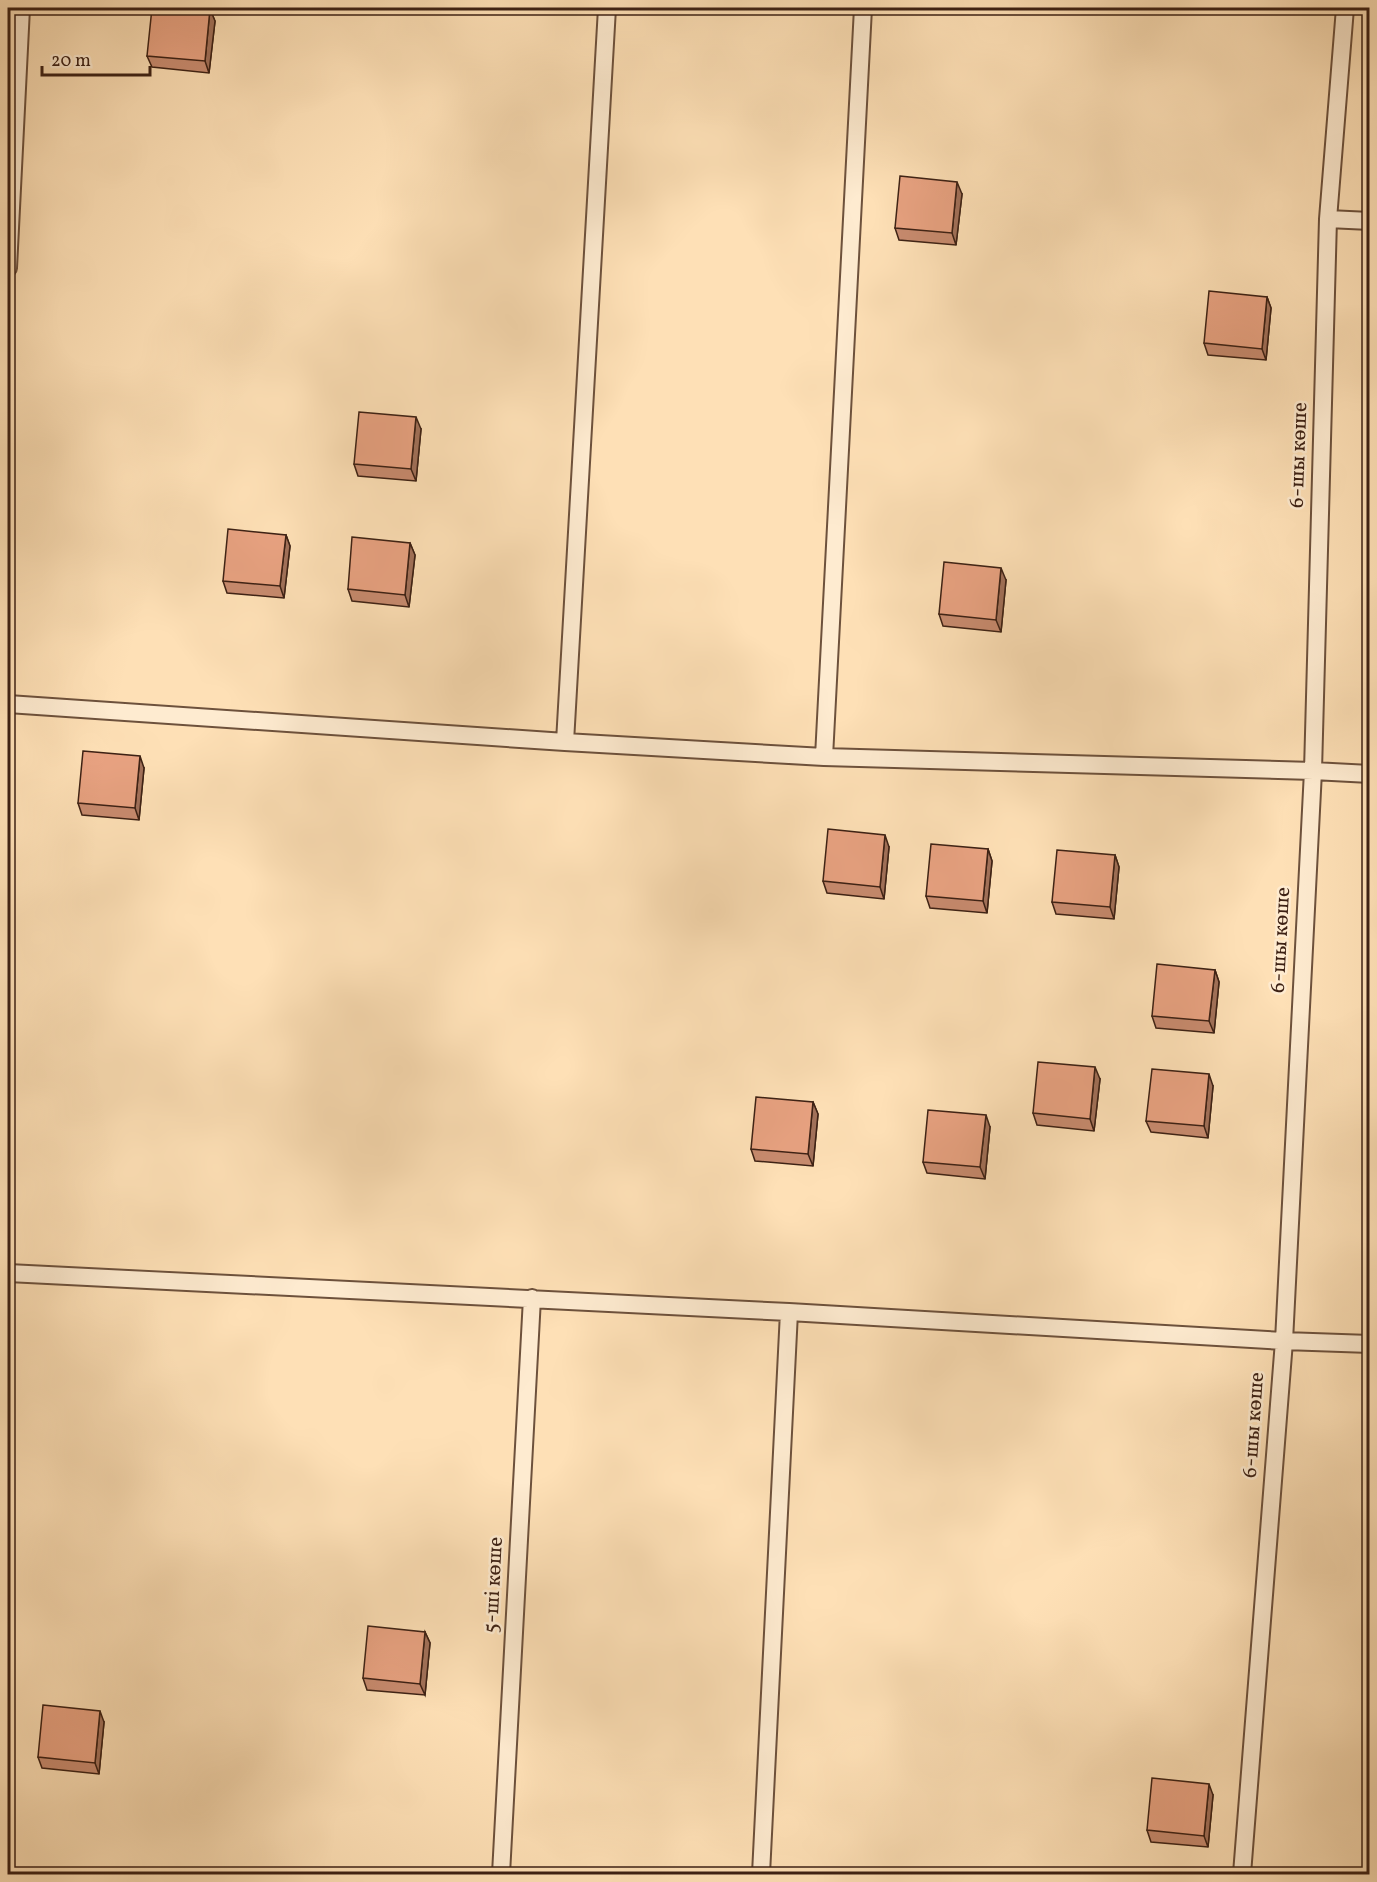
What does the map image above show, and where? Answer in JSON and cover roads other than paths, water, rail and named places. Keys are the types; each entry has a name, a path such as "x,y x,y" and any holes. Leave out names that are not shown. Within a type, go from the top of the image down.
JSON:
{"lane":[{"path":"8,268 11,152 21,8"},
{"path":"565,742 607,8"},
{"path":"824,757 863,8"},
{"name":"6-шы көше","path":"1242,1875 1284,1341 1313,771 1328,219 1345,8"},
{"path":"1328,219 1370,221"},
{"path":"8,704 565,742 824,757 1370,774"},
{"path":"8,1273 532,1298 1370,1344"},
{"name":"5-ші көше","path":"501,1875 532,1298"},
{"path":"761,1875 789,1312"}]}
